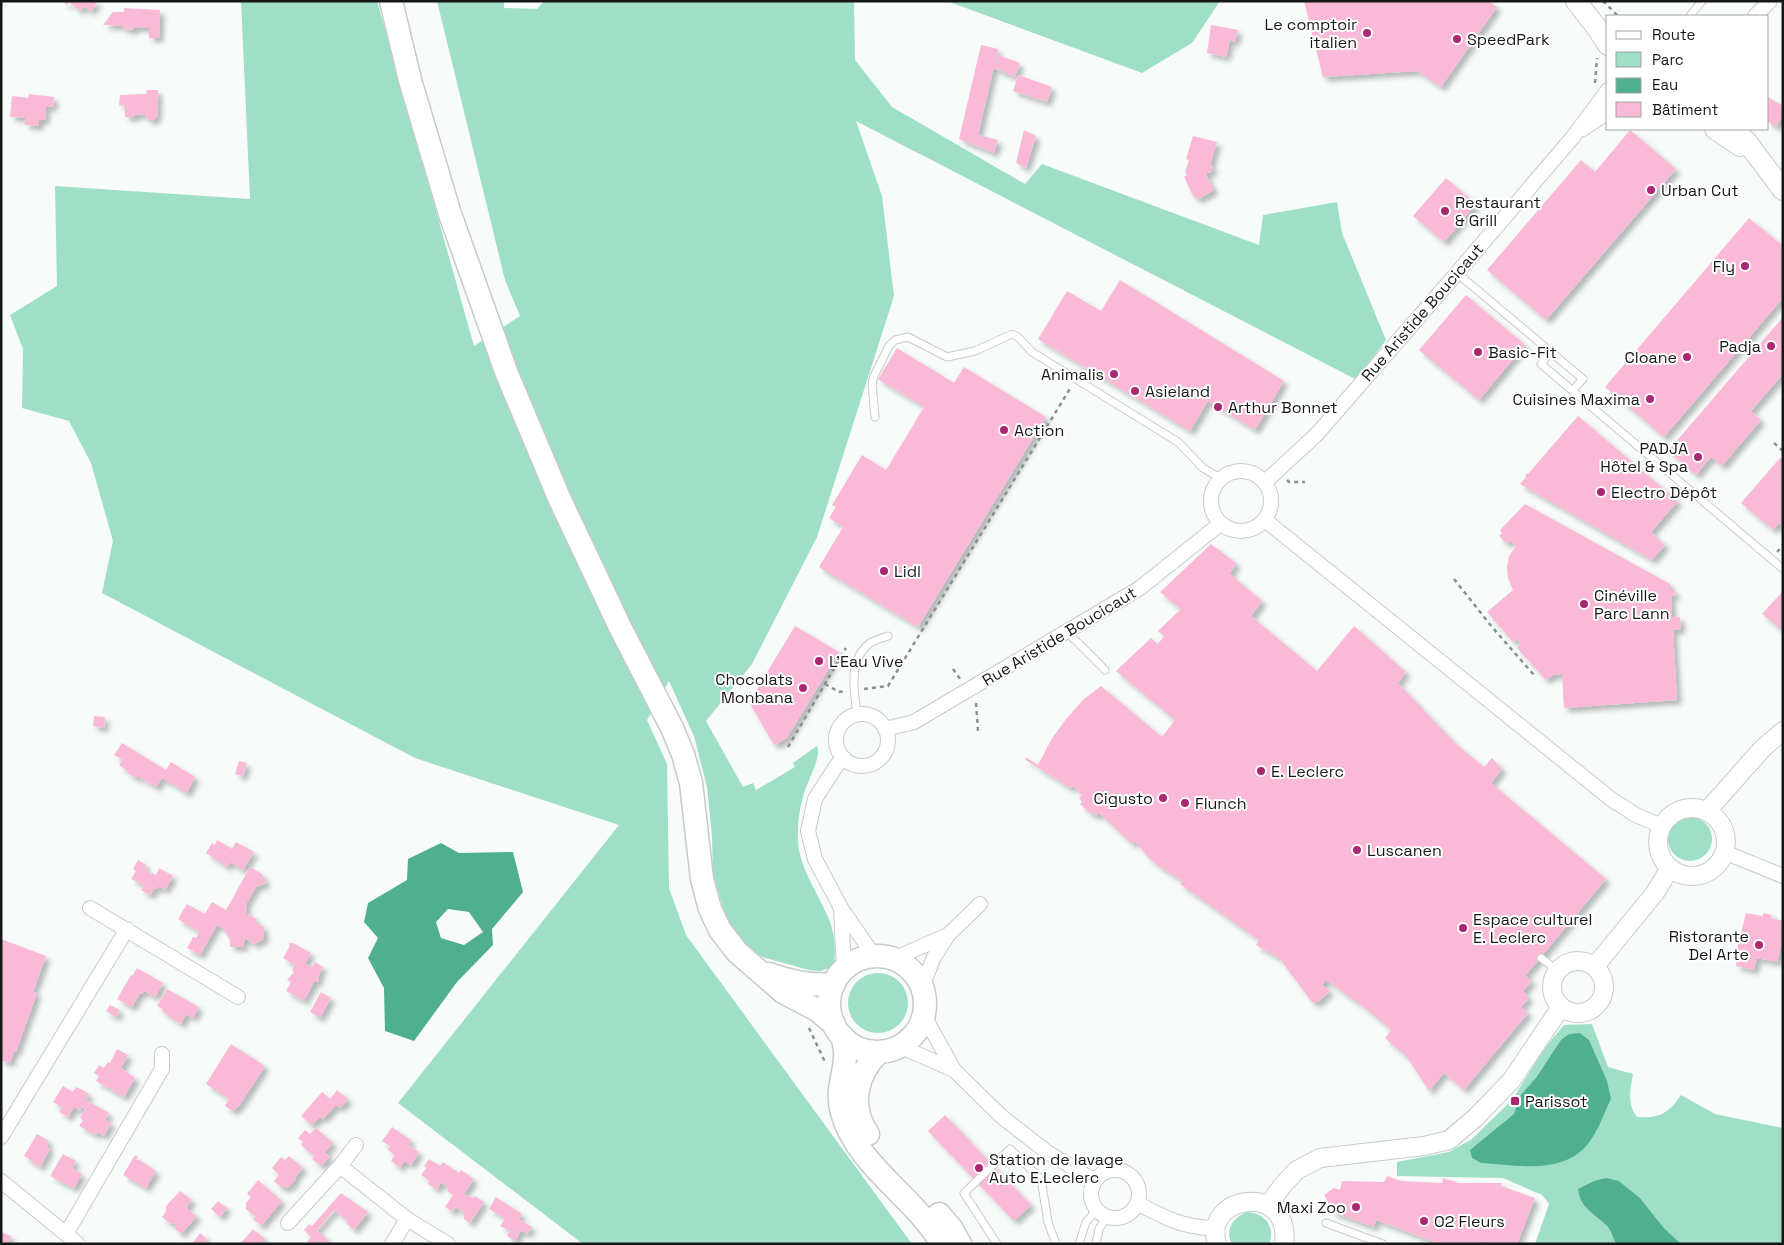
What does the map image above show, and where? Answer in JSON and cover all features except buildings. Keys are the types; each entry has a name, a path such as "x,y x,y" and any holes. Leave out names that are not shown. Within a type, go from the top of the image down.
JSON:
{"main road":[{"path":"391,1 410,80 450,214 507,374 560,500 683,754 691,783 702,879 710,908 720,930 737,952 783,992 817,1010 859,1048 889,1049"},
{"path":"1576,1 1597,28 1602,50"},
{"path":"1589,1 1606,17"},
{"path":"1715,130 1762,163"},
{"path":"1733,130 1746,141 1783,190"},
{"path":"761,972 792,982 817,986 839,977 858,960 884,958 905,965 915,975 922,987 925,1001 924,1016 919,1028 910,1039 889,1049 869,1062 858,1087 857,1111 863,1127 873,1142 941,1216 960,1244"},
{"path":"839,977 830,997 830,1011 845,1053 838,1093 850,1135 860,1150 925,1220 942,1244"}],"street":[{"path":"1756,15 1770,1"},
{"name":"Rue Aristide Boucicaut","path":"1265,482 1316,434 1457,273 1573,137 1602,88"},
{"name":"Rue Aristide Boucicaut","path":"1573,137 1606,113"},
{"path":"1243,470 1256,474 1265,482 1270,491 1272,501 1270,511 1265,520 1255,528 1244,532 1220,524 1214,514 1210,501 1213,489 1220,478 1231,472 1243,470"},
{"path":"1265,520 1598,789 1636,815 1661,826"},
{"name":"Rue Aristide Boucicaut","path":"886,729 914,722 1140,588 1220,524"},
{"path":"857,714 866,714 874,717 886,729 887,746 884,754 878,760 864,765 857,765 844,758 839,752 836,735 843,722 857,714"},
{"path":"1707,811 1763,748 1783,731"},
{"path":"844,758 837,765 815,799 808,831 815,859 841,908 884,958 948,935"},
{"path":"1686,808 1697,808 1707,811 1721,824 1725,833 1726,843 1724,852 1712,870 1691,876 1680,874 1670,868 1663,860 1658,849 1658,837 1661,826 1676,811 1686,808"},
{"path":"1724,852 1783,876"},
{"path":"1595,966 1654,893 1670,868"},
{"path":"922,987 934,956 948,935 980,904"},
{"path":"90,908 238,997"},
{"path":"839,977 841,908"},
{"path":"1,1137 126,929"},
{"path":"1580,960 1595,966 1601,973 1605,989 1599,1004 1584,1013 1576,1013 1561,1007 1556,1001 1552,985 1553,977 1557,970 1571,961 1580,960"},
{"path":"1268,1206 1282,1186 1297,1170 1320,1158 1424,1146 1449,1140 1476,1118 1511,1081 1561,1007"},
{"path":"924,1016 954,1070 1002,1117 1047,1152 1095,1181"},
{"path":"889,1049 954,1070"},
{"path":"66,1234 162,1069 162,1054"},
{"path":"288,1223 340,1166 356,1145"},
{"path":"340,1166 407,1219 448,1244"},
{"path":"1120,1171 1127,1174 1136,1184 1138,1190 1137,1203 1133,1209 1121,1217 1102,1213 1091,1196 1092,1188 1095,1181 1106,1172 1120,1171"},
{"path":"1,1181 78,1244"},
{"path":"1137,1203 1161,1216 1217,1236 1224,1214 1236,1204 1247,1201 1258,1202 1268,1206 1277,1213 1283,1223 1284,1244"},
{"path":"392,1244 407,1219"}],"lane":[{"path":"1691,15 1702,1"},
{"path":"1457,273 1583,378 1573,390"},
{"path":"875,417 872,384 874,376 889,346 895,340 908,337 947,357 975,351 1012,334 1018,336 1032,352 1178,442 1203,468 1220,478"},
{"path":"1551,351 1541,364 1712,511 1783,569"},
{"path":"1067,632 1105,670"},
{"path":"857,714 854,672 860,654 870,643 888,636"},
{"path":"1541,958 1557,970"},
{"path":"997,1244 964,1193 1010,1149 1041,1179 1048,1222 1056,1244"},
{"path":"1079,1244 1086,1222 1102,1213"},
{"path":"1096,1244 1102,1213"},
{"path":"1326,1223 1383,1244"}],"path":[{"path":"1603,1 1617,15"},
{"path":"1602,50 1602,88"},
{"path":"825,684 839,692 888,686 1075,379"},
{"path":"1774,443 1783,451"},
{"path":"1454,579 1492,627 1534,675"},
{"path":"788,747 846,648"},
{"path":"953,669 959,677"},
{"path":"976,701 978,731"},
{"path":"807,1025 827,1065"}],"green space":[{"path":"241,1 377,1 474,346 520,316 505,280 437,1 504,1 504,8 537,9 544,1 854,1 855,60 892,107 1025,184 1042,164 1259,245 1263,215 1337,202 1342,233 1386,340 1357,380 856,121 882,196 894,296 817,537 752,664 706,721 743,787 753,783 756,790 795,767 793,763 817,746 816,764 800,808 798,842 802,862 824,908 834,935 834,966 821,971 809,970 762,957 743,942 726,917 713,875 712,836 707,787 694,736 669,681 647,720 667,764 669,888 686,935 912,1244 583,1244 398,1103 619,825 415,758 102,593 113,541 91,463 69,421 22,408 23,349 10,315 57,286 55,186 250,199"},
{"path":"947,1 1220,1 1192,43 1142,73"},
{"path":"1690,817 1702,821 1708,827 1712,839 1708,851 1702,857 1690,861 1678,857 1672,851 1668,839 1672,827 1678,821"},
{"path":"878,973 895,978 903,986 908,1003 903,1020 895,1028 878,1033 861,1028 853,1020 848,1003 853,986 861,978"},
{"path":"1592,1024 1608,1067 1633,1074 1630,1091 1632,1107 1637,1117 1651,1117 1663,1114 1681,1095 1715,1114 1783,1128 1783,1244 1681,1244 1664,1228 1640,1198 1619,1181 1578,1189 1582,1201 1608,1228 1616,1244 1535,1244 1549,1204 1542,1195 1503,1178 1397,1176 1397,1162 1449,1152 1472,1139 1512,1100 1544,1049 1564,1025"},
{"path":"1247,1212 1259,1215 1267,1222 1271,1232 1269,1244 1232,1244 1229,1233 1232,1224 1234,1220"}],"water":[{"path":"441,843 459,853 513,852 523,892 492,929 493,945 457,982 414,1041 385,1031 384,988 368,958 378,938 364,922 368,903 407,880 408,859","holes":["448,909 469,912 483,932 464,945 441,938 436,922"]},
{"path":"1580,1033 1589,1040 1607,1081 1611,1099 1590,1141 1580,1152 1554,1164 1525,1166 1481,1163 1472,1158 1470,1150 1514,1114 1520,1096 1536,1078 1561,1040 1569,1034"},
{"path":"1606,1178 1619,1181 1640,1198 1664,1228 1681,1244 1616,1244 1608,1228 1588,1210 1579,1196 1578,1189 1594,1181"}],"place":[{"name":"Le comptoir italien","path":"1367,33"},
{"name":"SpeedPark","path":"1457,39"},
{"name":"Urban Cut","path":"1651,190"},
{"name":"Restaurant & Grill","path":"1445,211"},
{"name":"Fly","path":"1745,266"},
{"name":"Padja","path":"1771,346"},
{"name":"Basic-Fit","path":"1478,352"},
{"name":"Cloane","path":"1687,357"},
{"name":"Animalis","path":"1114,374"},
{"name":"Asieland","path":"1135,391"},
{"name":"Cuisines Maxima","path":"1650,399"},
{"name":"Arthur Bonnet","path":"1218,407"},
{"name":"Action","path":"1004,430"},
{"name":"PADJA Hôtel & Spa","path":"1698,457"},
{"name":"Electro Dépôt","path":"1601,492"},
{"name":"Lidl","path":"884,571"},
{"name":"Cinéville Parc Lann","path":"1584,604"},
{"name":"L'Eau Vive","path":"819,661"},
{"name":"Chocolats Monbana","path":"803,688"},
{"name":"E. Leclerc","path":"1261,771"},
{"name":"Cigusto","path":"1163,798"},
{"name":"Flunch","path":"1185,803"},
{"name":"Luscanen","path":"1357,850"},
{"name":"Espace culturel E. Leclerc","path":"1463,928"},
{"name":"Ristorante Del Arte","path":"1759,945"},
{"name":"Parissot","path":"1515,1101"},
{"name":"Station de lavage Auto E.Leclerc","path":"979,1168"},
{"name":"Maxi Zoo","path":"1356,1207"},
{"name":"O2 Fleurs","path":"1424,1221"}]}
